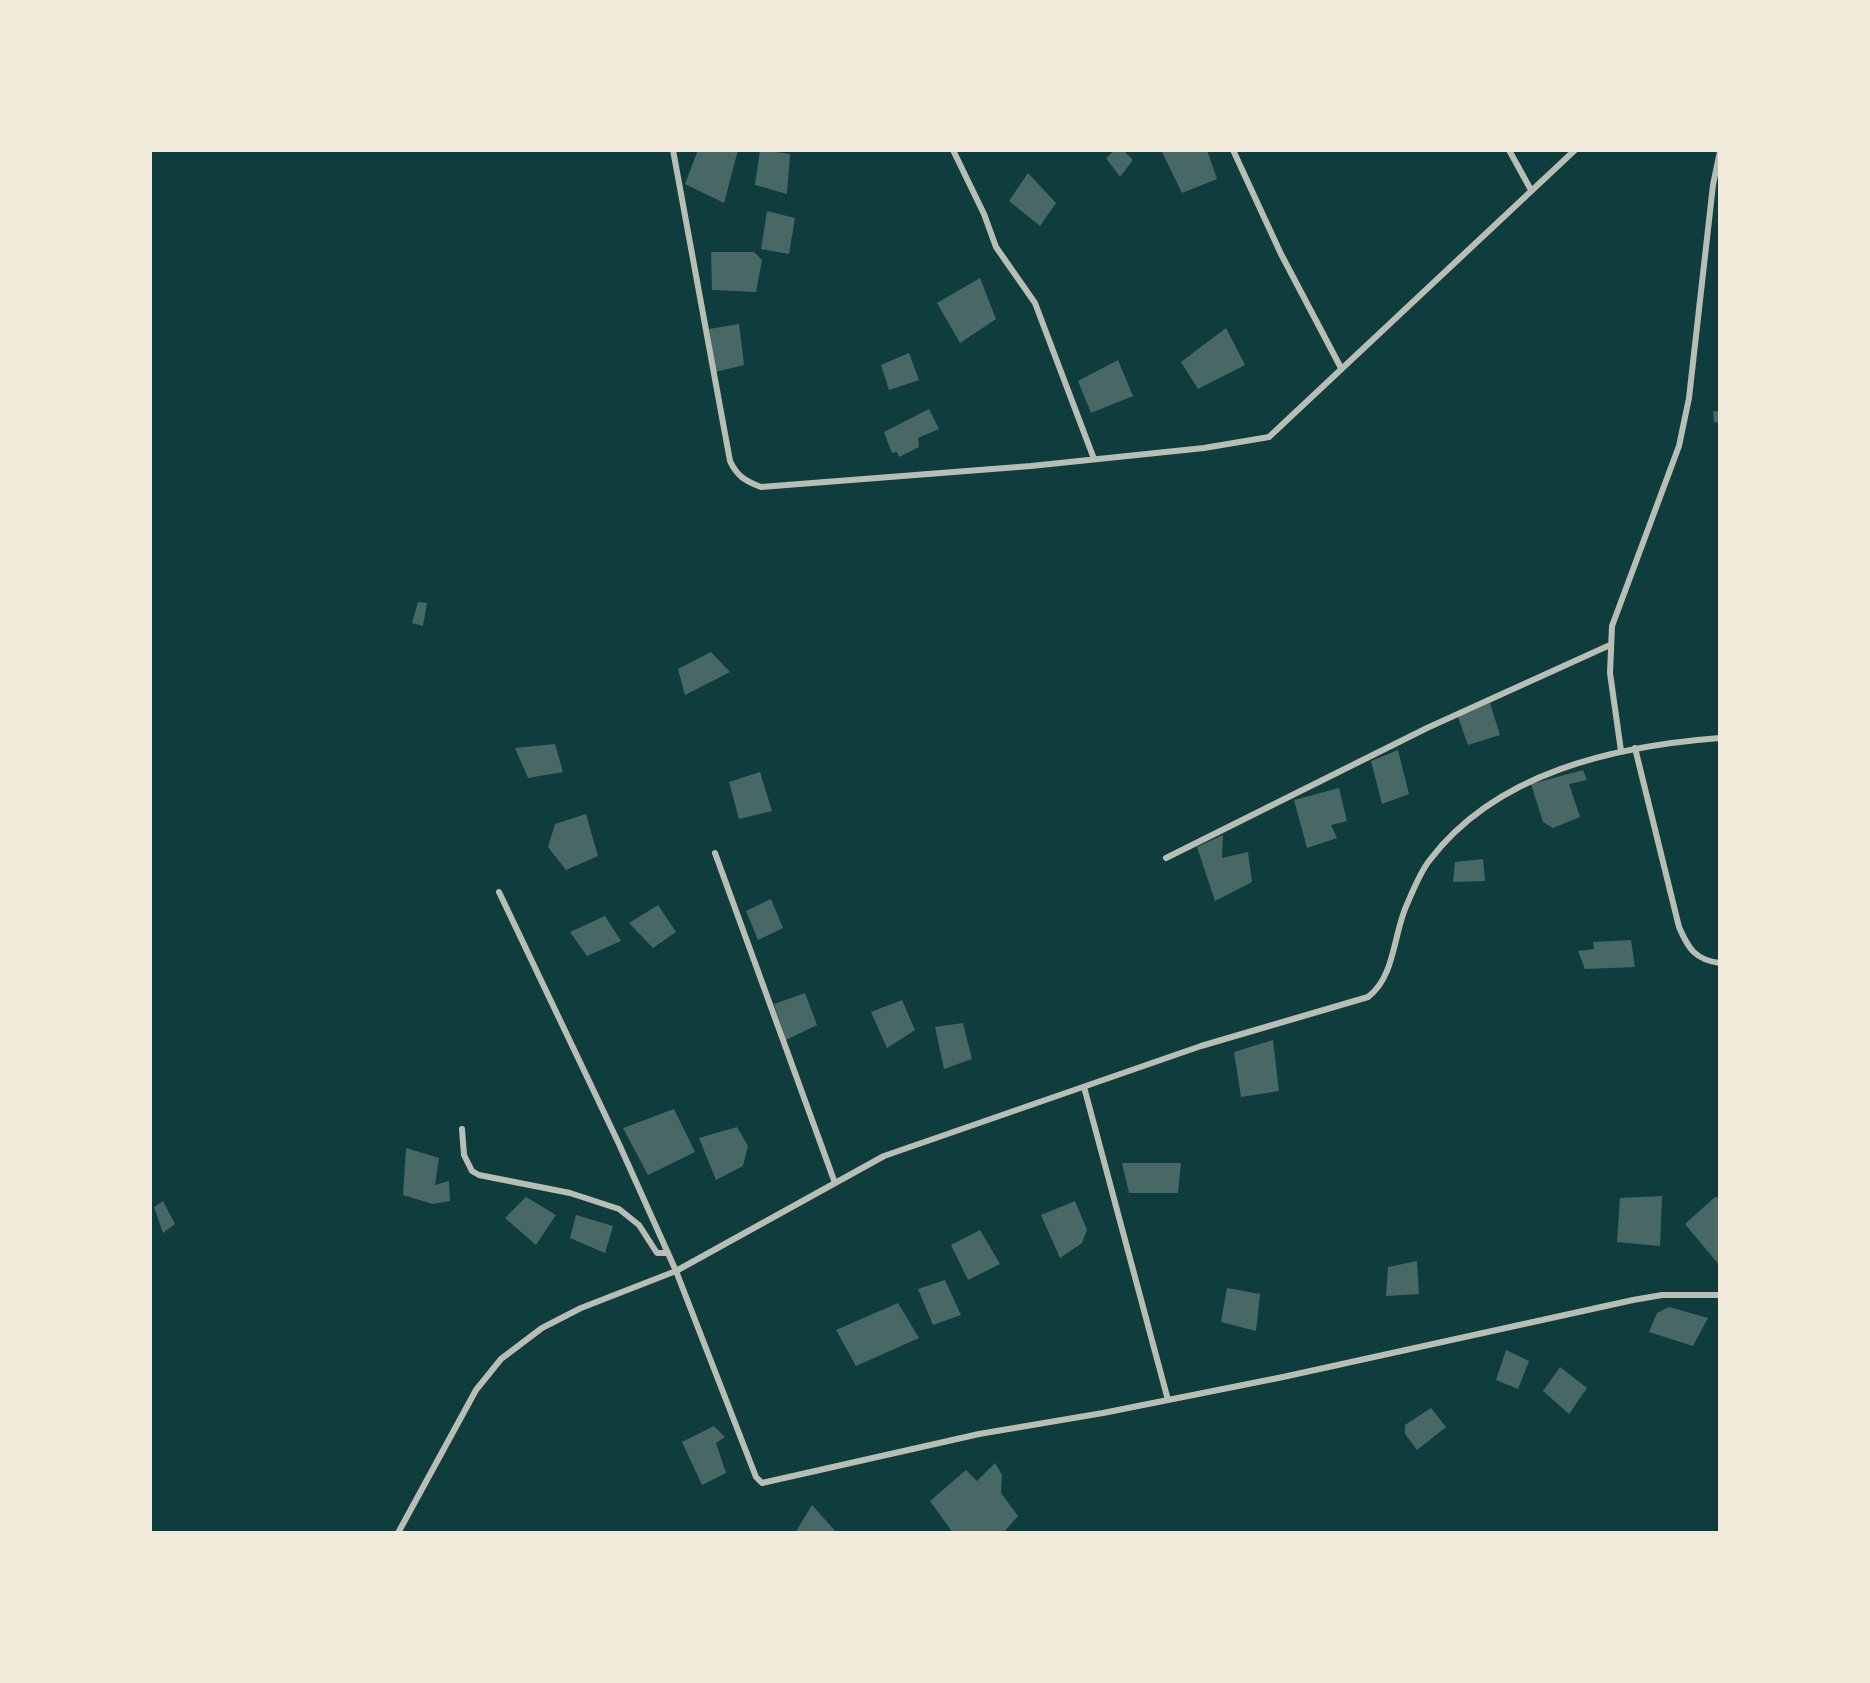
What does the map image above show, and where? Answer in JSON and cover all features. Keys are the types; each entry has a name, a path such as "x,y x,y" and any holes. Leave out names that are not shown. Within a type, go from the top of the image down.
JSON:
{"street":[{"path":"674,150 730,461 736,473 745,481 761,487 1094,459 1204,448 1269,437 1575,150"},
{"path":"953,150 976,196 996,247 1035,303 1094,459"},
{"path":"1233,150 1281,254 1341,368"},
{"path":"1509,150 1531,189"},
{"path":"1622,751 1610,673 1612,626 1679,446 1689,398 1717,152"},
{"path":"1166,858 1427,728 1610,645"},
{"path":"399,1533 476,1390 501,1359 542,1328 581,1308 676,1271 862,1167 903,1148 1201,1046 1368,997 1382,984 1406,905 1427,863 1443,844 1485,808 1515,788 1622,751 1720,738"},
{"path":"1635,748 1679,927 1688,948 1698,958 1720,963"},
{"path":"715,853 835,1183"},
{"path":"499,892 668,1253 756,1477 762,1483 979,1434 1168,1400 1633,1300 1662,1295 1720,1295"},
{"path":"1084,1086 1168,1400"},
{"path":"462,1129 466,1163 479,1175 570,1193 619,1209 639,1225 657,1253 668,1253"}],"building":[{"path":"698,150 738,150 724,203 685,184"},
{"path":"760,150 790,154 787,194 755,185"},
{"path":"1115,150 1123,150 1133,160 1120,177 1106,158"},
{"path":"1161,150 1207,150 1217,179 1182,193"},
{"path":"1028,173 1056,203 1040,226 1009,201"},
{"path":"767,211 795,218 789,254 761,249"},
{"path":"711,252 754,252 762,260 756,292 712,290"},
{"path":"980,278 996,319 960,343 937,303"},
{"path":"739,324 744,365 715,372 709,329"},
{"path":"1226,328 1245,365 1198,389 1181,362"},
{"path":"909,353 919,380 889,390 881,365"},
{"path":"1118,360 1133,396 1091,413 1078,381"},
{"path":"929,409 939,429 918,438 919,447 899,457 897,452 892,453 884,432"},
{"path":"1713,411 1720,412 1720,423 1714,422"},
{"path":"418,602 427,603 423,626 412,623"},
{"path":"711,652 730,672 685,695 678,669"},
{"path":"1490,703 1500,735 1468,745 1458,717"},
{"path":"555,744 563,772 528,778 515,748"},
{"path":"1398,750 1409,794 1382,804 1371,761"},
{"path":"1583,770 1587,780 1569,784 1580,817 1553,828 1543,822 1531,784"},
{"path":"760,772 772,811 739,819 729,782"},
{"path":"1339,788 1347,821 1331,825 1337,838 1307,848 1294,800"},
{"path":"586,814 598,856 566,870 548,847 555,824"},
{"path":"1223,835 1222,858 1248,852 1252,882 1215,901 1197,847"},
{"path":"1483,859 1485,881 1453,882 1455,862"},
{"path":"771,899 783,928 758,940 746,911"},
{"path":"658,905 676,932 653,948 629,923"},
{"path":"605,916 621,941 587,956 570,932"},
{"path":"1631,940 1635,967 1585,969 1578,951 1594,949 1593,942"},
{"path":"805,993 817,1025 786,1040 774,1004"},
{"path":"902,1000 915,1030 887,1048 871,1012"},
{"path":"963,1023 972,1059 944,1069 935,1027"},
{"path":"1273,1040 1279,1091 1241,1097 1234,1052"},
{"path":"674,1109 695,1152 648,1175 623,1128"},
{"path":"737,1127 748,1146 743,1166 716,1180 699,1138"},
{"path":"406,1148 439,1158 435,1185 449,1181 450,1201 433,1204 403,1195"},
{"path":"1122,1163 1181,1163 1178,1193 1129,1193"},
{"path":"1662,1196 1660,1246 1617,1242 1620,1198"},
{"path":"526,1197 556,1215 536,1245 505,1218"},
{"path":"1715,1197 1720,1198 1720,1266 1685,1224"},
{"path":"163,1201 175,1224 163,1233 154,1207"},
{"path":"1075,1201 1087,1230 1082,1243 1060,1258 1041,1215"},
{"path":"576,1215 613,1226 605,1253 570,1238"},
{"path":"980,1230 1000,1264 968,1280 951,1245"},
{"path":"1417,1261 1419,1294 1386,1296 1388,1267"},
{"path":"945,1280 961,1315 933,1325 918,1289"},
{"path":"1227,1288 1260,1294 1256,1331 1221,1322"},
{"path":"898,1303 919,1338 856,1366 836,1330"},
{"path":"1669,1307 1708,1318 1693,1346 1649,1332 1657,1313"},
{"path":"1506,1350 1529,1361 1518,1389 1496,1380"},
{"path":"1560,1367 1587,1388 1569,1414 1543,1391"},
{"path":"1431,1408 1446,1427 1417,1450 1405,1434 1405,1425"},
{"path":"714,1426 725,1437 716,1443 726,1473 702,1485 682,1442"},
{"path":"995,1463 1002,1475 1001,1493 1018,1516 1003,1533 953,1533 930,1501 966,1470 977,1481"},
{"path":"812,1505 837,1533 795,1533"}]}
